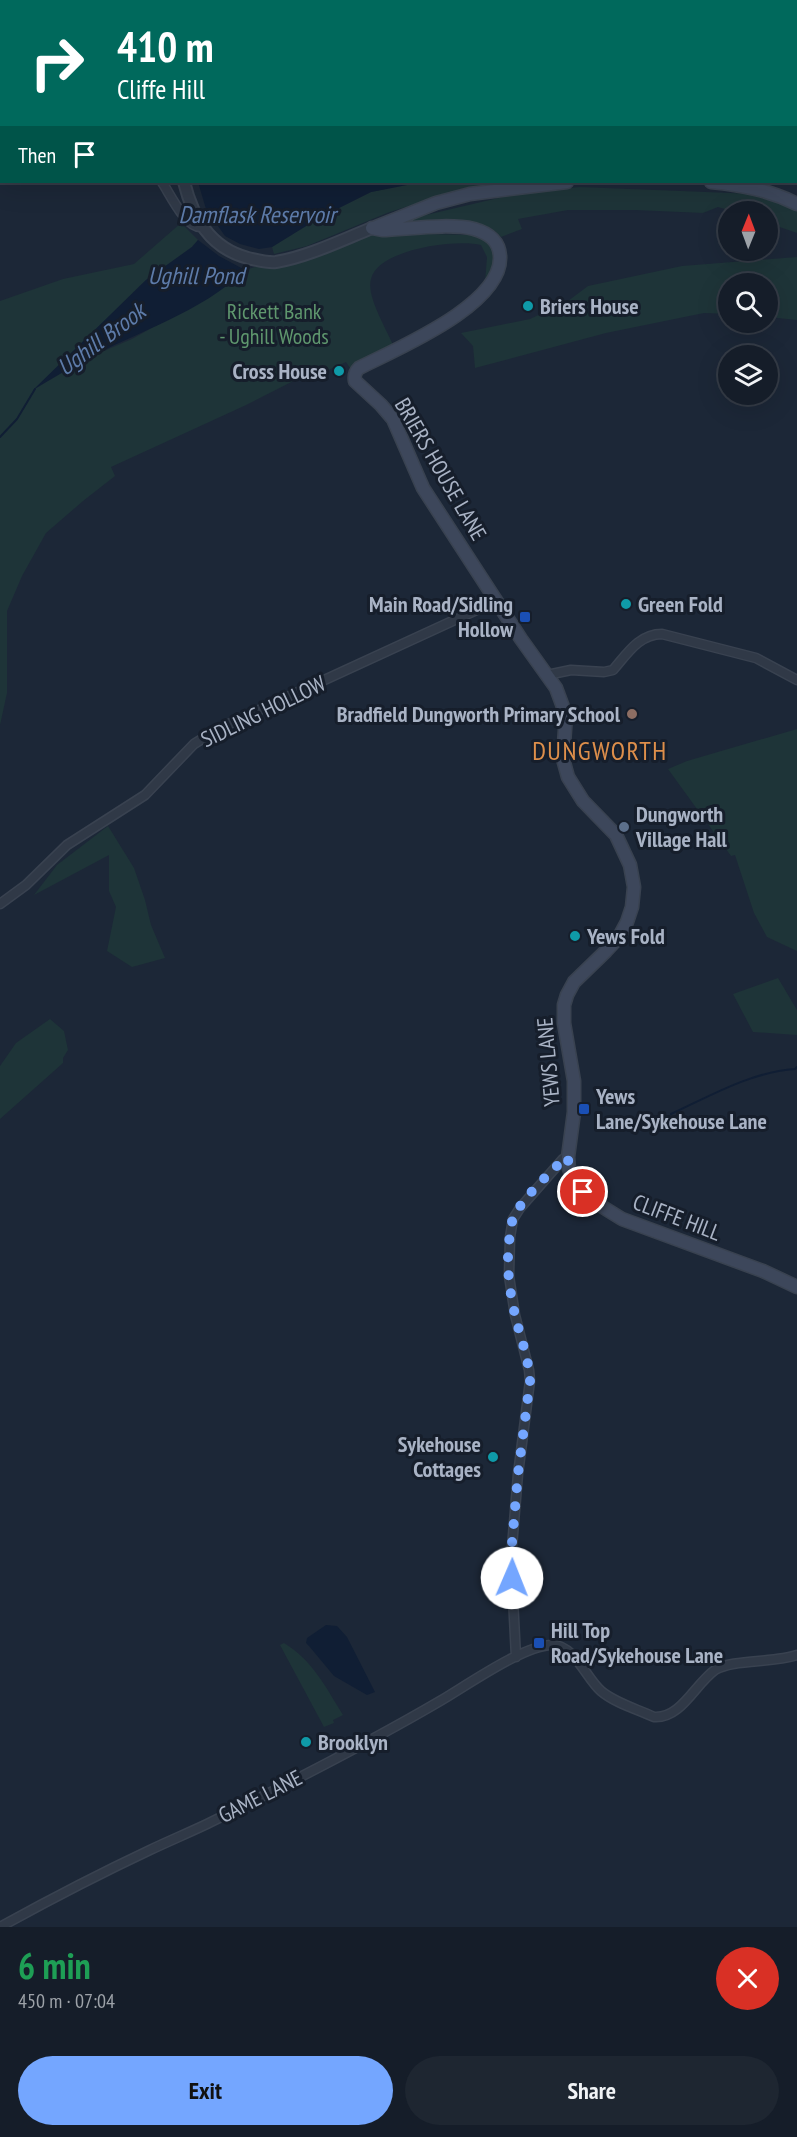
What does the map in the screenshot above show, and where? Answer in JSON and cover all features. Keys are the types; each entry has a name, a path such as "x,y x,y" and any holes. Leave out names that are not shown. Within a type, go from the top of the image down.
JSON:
{"main road":[{"path":"372,228 436,203 470,194 556,183"},
{"path":"720,183 748,186 777,194 797,204"},
{"name":"BRIERS HOUSE LANE","path":"372,228 382,230 467,228 483,232 499,248 498,273 474,302 436,329 359,368 354,374 355,381 393,419 423,488 496,601"},
{"name":"YEWS LANE","path":"496,601 556,688 565,710 563,759 568,777 577,794 610,827 621,845 630,865 634,887 632,907 627,922 606,951 574,982 564,1005 564,1023 575,1090 568,1157"},
{"name":"CLIFFE HILL","path":"568,1157 569,1169 578,1186 593,1201 617,1217 655,1233 763,1271 797,1287"}],"street":[{"path":"163,183 191,225 197,228 202,227"},
{"path":"184,183 190,202 202,227 215,242 233,254 269,262 278,261 372,228"},
{"name":"SIDLING HOLLOW","path":"0,904 26,885 67,845 145,795 194,744 218,729 496,601"},
{"path":"547,675 580,669 608,672 613,670 640,640 662,634 756,658 797,680"},
{"path":"516,1657 512,1597 512,1543 530,1371 515,1315 508,1256 513,1219 520,1208 568,1157"},
{"name":"GAME LANE","path":"0,1927 107,1871 206,1825 387,1731 516,1657 536,1649 550,1645 563,1648 573,1656 603,1692 654,1717 674,1712 706,1678 723,1666 770,1661 797,1655"}],"green space":[{"name":"Rickett Bank - Ughill Woods","path":"417,183 504,183 440,196 387,213 307,246 274,254 272,247 319,218 371,192"},
{"path":"580,187 756,194 775,201 718,201 718,207 703,213 568,210 518,219 522,229 501,237 493,229 466,222 392,223 519,193"},
{"path":"778,202 797,209 797,233 778,226"},
{"name":"Rickett Bank - Ughill Woods","path":"181,223 198,240 192,247 146,280 36,388 85,359 132,339 232,283 245,270 372,233 474,235 488,240 494,262 485,283 487,257 481,245 437,245 402,253 388,260 377,269 370,286 374,303 393,345 350,368 346,362 326,371 322,369 307,374 244,406 111,467 115,476 46,533 22,576 7,611 7,693 0,725 0,301 63,279 134,264"},
{"path":"797,257 797,320 778,318 778,273 718,273 718,314 704,313 606,333 475,368 473,346 461,333 530,319 568,301 588,286 682,266 778,261 778,258"},
{"path":"797,729 797,951 767,937 754,913 735,855 731,856 668,769 687,761"},
{"path":"108,826 134,868 151,925 165,958 132,967 107,951 116,907 109,891 109,855 34,895 57,865"},
{"path":"778,978 797,1010 797,1035 753,1032 733,994"},
{"path":"50,1019 64,1031 68,1050 63,1063 0,1119 0,1066 16,1043"},
{"path":"284,1643 311,1666 330,1694 343,1715 333,1720 334,1723 324,1727 280,1645"}],"water":[{"name":"Damflask Reservoir","path":"198,183 417,183 371,192 319,218 272,247 259,249 240,244 225,236 206,209"},
{"name":"Ughill Pond","path":"198,240 219,256 245,270 228,285 189,310 85,360 33,390 146,280 192,247"},
{"path":"326,1625 337,1626 347,1637 375,1692 367,1695 334,1676 306,1643 307,1638"}],"waterway":[{"name":"Ughill Brook","path":"0,437 17,419 35,389"},
{"path":"671,1114 747,1080 797,1067"}],"place":[{"name":"Briers House","path":"528,306"},
{"name":"Cross House","path":"339,371"},
{"name":"Green Fold","path":"626,604"},
{"name":"Main Road/Sidling Hollow","path":"525,617"},
{"name":"Bradfield Dungworth Primary School","path":"632,714"},
{"name":"Dungworth Village Hall","path":"624,827"},
{"name":"Yews Fold","path":"575,936"},
{"name":"Yews Lane/Sykehouse Lane","path":"584,1109"},
{"name":"Sykehouse Cottages","path":"493,1457"},
{"name":"Hill Top Road/Sykehouse Lane","path":"539,1643"},
{"name":"Brooklyn","path":"306,1742"}],"district":[{"name":"DUNGWORTH","path":"600,750"}],"route":[{"path":"512,1578 512,1543 518,1474 530,1396 530,1371 515,1315 509,1276 508,1256 513,1219 537,1188 568,1157 573,1179 583,1192"}]}
